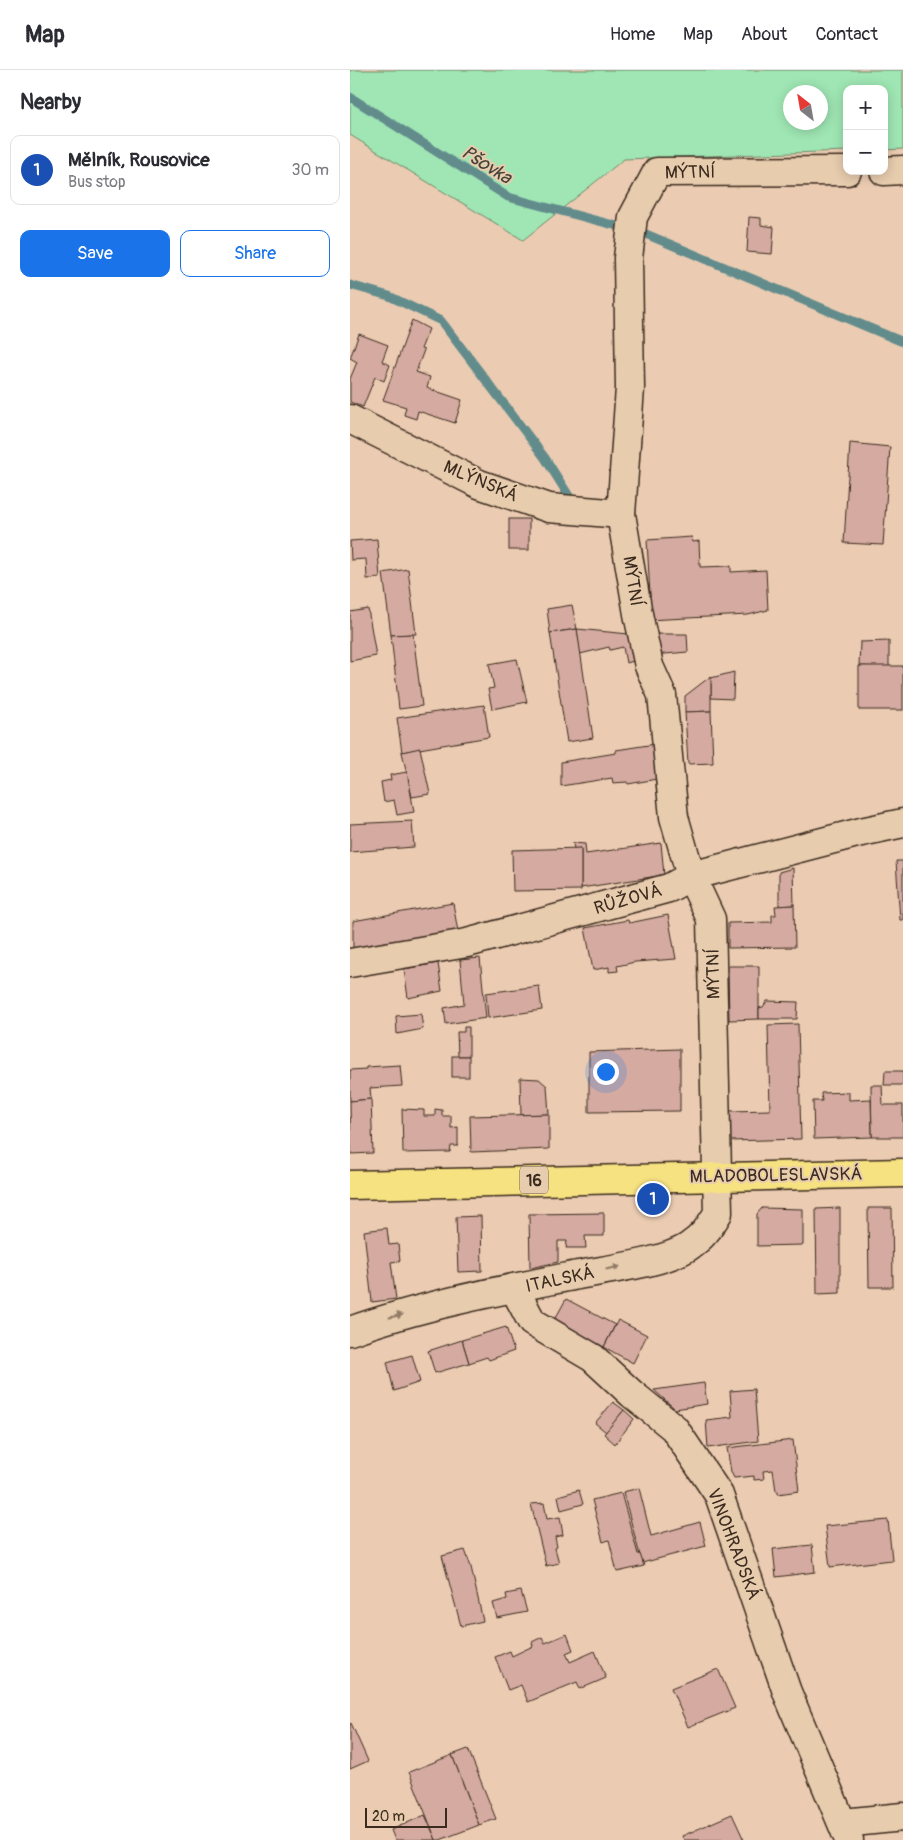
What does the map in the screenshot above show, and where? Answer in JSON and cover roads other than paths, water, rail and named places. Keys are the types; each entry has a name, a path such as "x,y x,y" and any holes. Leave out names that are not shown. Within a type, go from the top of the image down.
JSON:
{"main road":[{"name":"MLADOBOLESLAVSKÁ","path":"350,1185 903,1173"}],"street":[{"path":"888,171 903,170"},
{"name":"MÝTNÍ","path":"718,1176 711,918 691,876 674,817 662,695 649,666 638,614 622,514 630,388 628,258 633,217 657,172 843,171"},
{"name":"MLÝNSKÁ","path":"350,419 479,484 549,508 622,514"},
{"name":"RŮŽOVÁ","path":"350,963 467,943 669,888 691,876 852,834 903,823"},
{"name":"ITALSKÁ","path":"350,1331 381,1320 514,1288 664,1257 687,1248 706,1234 718,1214 718,1176"},
{"name":"VINOHRADSKÁ","path":"514,1288 532,1322 593,1358 632,1394 674,1428 719,1495 787,1692 846,1832"},
{"path":"846,1832 903,1818"}],"waterway":[{"name":"Pšovka","path":"350,97 508,197 621,227"},
{"name":"Pšovka","path":"641,232 903,342"},
{"path":"350,285 389,296 441,321 545,458 569,496"}],"place":[{"name":"Mělník, Rousovice","path":"653,1199"}]}
